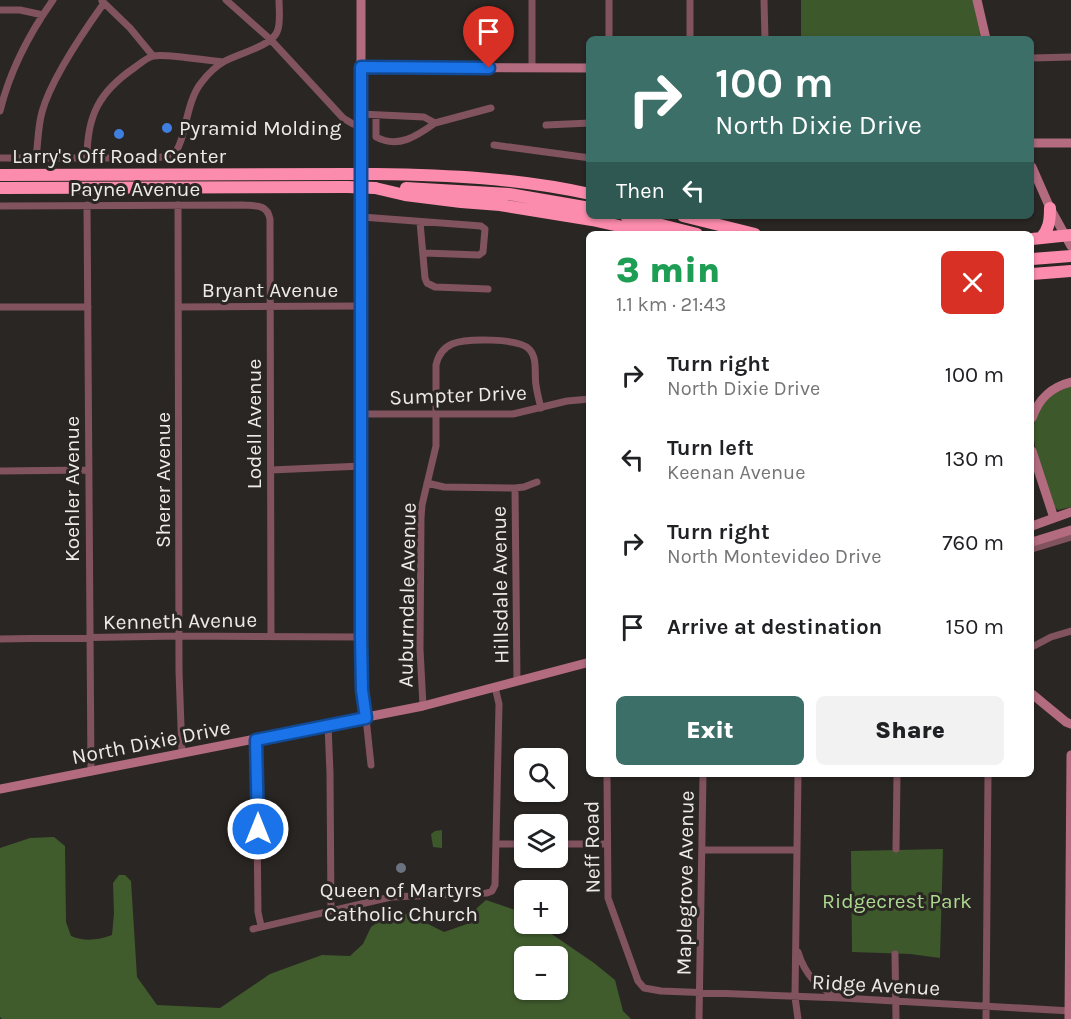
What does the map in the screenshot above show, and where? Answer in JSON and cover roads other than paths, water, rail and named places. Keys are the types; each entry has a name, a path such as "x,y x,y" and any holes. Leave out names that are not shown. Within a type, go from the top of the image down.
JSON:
{"highway":[{"path":"0,175 436,175 486,179 586,193"},
{"path":"0,188 375,188 405,195 586,214"},
{"path":"1036,239 1047,231 1050,208"},
{"path":"596,219 608,231"},
{"path":"607,219 645,231"},
{"path":"638,219 685,231"},
{"path":"695,219 743,231"},
{"path":"1036,239 1069,239"},
{"path":"1034,259 1071,256"},
{"path":"1034,274 1065,271"}],"main road":[{"path":"361,0 361,637 362,690 366,718"},
{"path":"977,0 985,36"},
{"path":"361,67 586,68"},
{"path":"1034,143 1071,143"},
{"path":"1034,172 1050,208 1069,239"},
{"path":"1035,405 1051,390 1071,382"},
{"path":"1034,456 1054,518"},
{"path":"1034,525 1071,512"},
{"path":"1034,541 1071,530"},
{"name":"North Dixie Drive","path":"0,789 423,706 586,663"},
{"path":"1034,696 1071,724"},
{"path":"1069,1013 1071,755"}],"street":[{"path":"0,111 3,89 22,50 53,0"},
{"path":"226,0 270,39 344,118 353,124 361,125"},
{"path":"0,158 169,157 177,152 180,146 189,105 195,92 210,73 223,62 270,39 277,33 279,0"},
{"path":"532,0 532,68"},
{"path":"609,0 609,36"},
{"path":"690,0 690,36"},
{"path":"764,0 765,36"},
{"path":"36,158 42,111 53,86 102,1 130,28 153,57"},
{"path":"0,10 20,10 43,15"},
{"path":"87,158 88,130 94,111 103,96 118,80 153,57 223,62"},
{"path":"1034,57 1071,57"},
{"path":"376,115 376,137 383,141 405,141 415,138 435,123 491,108"},
{"path":"361,114 424,117 435,123"},
{"path":"546,125 586,123"},
{"path":"494,145 586,157"},
{"name":"Koehler Avenue","path":"87,205 91,772"},
{"name":"Sherer Avenue","path":"178,205 179,671 182,754"},
{"name":"Payne Avenue","path":"0,206 252,205 263,207 268,212"},
{"name":"Lodell Avenue","path":"268,212 271,306 271,636"},
{"path":"362,217 481,226 485,232 483,252 479,255 424,254"},
{"path":"420,222 425,278 430,285 455,289 488,289"},
{"name":"Bryant Avenue","path":"179,308 362,306"},
{"path":"0,308 88,307"},
{"name":"Auburndale Avenue","path":"423,706 420,649 421,518 436,446 437,361 448,346 465,341 513,341 529,348 534,360 541,408"},
{"name":"Sumpter Drive","path":"362,414 513,414 567,401 586,399"},
{"path":"271,470 362,466"},
{"path":"0,471 89,470"},
{"path":"427,483 444,487 515,488 537,482"},
{"name":"Hillsdale Avenue","path":"515,488 517,681"},
{"path":"1034,548 1071,537"},
{"path":"1034,646 1071,631"},
{"name":"Kenneth Avenue","path":"0,639 180,636 361,637"},
{"name":"Hillsdale Avenue","path":"331,911 391,897 492,891 495,885 499,704 495,687"},
{"path":"366,718 371,765"},
{"path":"253,929 331,911 328,725"},
{"path":"256,740 258,912 261,926"},
{"name":"Neff Road","path":"607,777 606,844 609,905 641,986 649,990 699,992"},
{"name":"Maplegrove Avenue","path":"699,1019 703,777"},
{"name":"Ridge Avenue","path":"798,777 795,997 1069,1013"},
{"path":"896,849 897,777"},
{"path":"986,1019 988,777"},
{"path":"496,844 514,844"},
{"path":"568,844 606,844"},
{"path":"702,850 797,850"},
{"path":"796,942 800,960 809,976 822,988 842,998"},
{"path":"895,954 896,1019"},
{"path":"699,992 795,997 798,1019"}],"place":[{"name":"Pyramid Molding","path":"167,128"},
{"name":"Larry's Off Road Center","path":"119,134"},
{"name":"Queen of Martyrs Catholic Church","path":"401,868"}],"park label":[{"name":"Ridgecrest Park","path":"897,901"}]}
